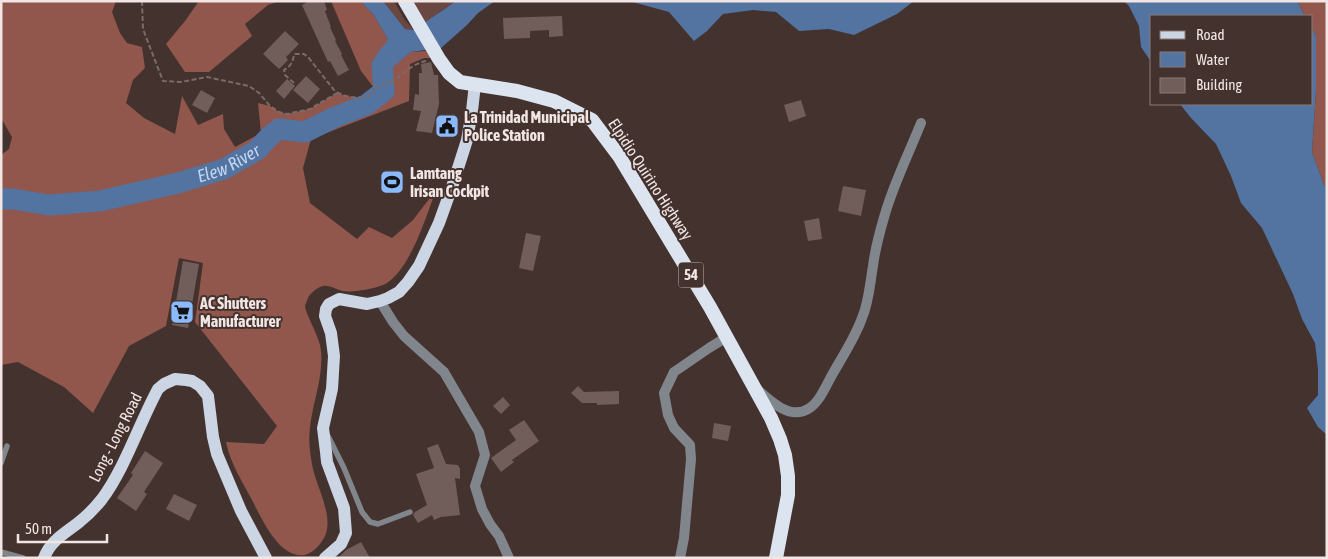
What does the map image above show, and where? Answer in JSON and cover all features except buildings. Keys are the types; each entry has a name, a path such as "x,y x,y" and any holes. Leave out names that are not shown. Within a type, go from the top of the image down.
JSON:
{"highway":[{"name":"Elpidio Quirino Highway","path":"405,1 432,56 460,82 517,91 554,101 592,120 619,156 689,270 771,418 785,455 788,495 776,558"}],"main road":[{"path":"324,558 340,544 346,533 344,508 327,462 324,428 332,389 334,356 331,333 325,316 326,309 333,300 339,299 367,304 388,298 399,292 419,266 439,223 467,140 475,84"},
{"name":"Long - Long Road","path":"44,558 56,539 78,522 102,499 117,474 158,389 175,379 192,381 200,386 208,396 217,454 241,511 266,558"}],"street":[{"path":"754,387 785,410 801,412 815,403 863,318 873,261 885,213 922,122"},
{"path":"380,301 404,336 444,372 479,432 485,455 475,486 482,510 499,536 509,558"},
{"path":"680,558 684,538 691,459 690,445 674,428 668,415 664,393 674,372 727,337"}],"lane":[{"path":"324,428 344,468 362,512 370,522 378,524 410,512"},
{"path":"1,463 7,446"},
{"path":"1,552 23,558"}],"path":[{"path":"142,1 143,29 163,80 181,82 207,77 249,86 259,93 270,106 279,112 287,114 310,109 337,93"},
{"path":"294,83 285,75 284,70 290,66 294,54 304,54 308,57 337,93 347,96 370,95 374,88 395,79 403,72 432,56"}],"shaded area":[{"path":"1,1 116,1 112,12 120,33 127,43 142,47 145,68 133,80 126,103 144,118 175,134 182,96 198,125 223,114 224,129 235,147 261,133 258,103 287,114 310,109 337,93 363,97 372,92 374,88 361,71 331,1 360,1 373,14 388,39 394,65 411,52 426,51 431,58 424,58 410,64 409,101 311,139 303,168 310,203 357,239 369,227 392,238 413,220 436,190 417,241 396,276 383,285 359,291 343,291 323,286 319,287 308,297 305,306 319,341 321,358 319,384 310,424 310,450 312,466 328,523 324,538 319,546 311,552 305,555 296,555 287,551 272,536 230,457 226,442 264,444 277,426 195,322 203,263 179,258 166,326 129,346 93,413 64,387 18,362 1,365 1,155 9,149 12,137 1,118"},
{"path":"199,1 280,1 268,5 245,24 252,36 209,72 185,72 166,44"},
{"path":"383,1 394,1 404,19 414,30 405,29"},
{"path":"413,1 456,1 426,23"},
{"path":"1297,1 1327,1 1327,188 1324,185 1312,152 1316,91 1316,36 1313,31 1313,15 1304,15"}],"water":[{"path":"360,1 383,1 405,29 414,30 456,1 495,1 478,13 441,48 411,52 394,66 379,54 388,39 373,14"},
{"path":"629,1 914,1 897,14 854,35 829,29 799,31 776,12 753,10 723,14 707,31 694,41 669,12"},
{"path":"1124,1 1297,1 1304,15 1150,15 1150,60 1141,47 1139,26 1129,6"},
{"path":"1313,31 1316,36 1316,91 1312,152 1324,185 1327,188 1327,435 1318,427 1307,408 1318,395 1315,343 1302,319 1293,294 1262,228 1241,203 1216,144 1181,105 1313,105"}],"waterway":[{"name":"Elew River","path":"1,199 49,205 100,201 178,183 224,169 257,150 279,129 305,132 335,117 366,105 384,91 382,66 389,55 402,42"}],"place":[{"name":"La Trinidad Municipal Police Station","path":"447,126"},
{"name":"Lamtang Irisan Cockpit","path":"392,182"},
{"name":"AC Shutters Manufacturer","path":"182,312"}]}
